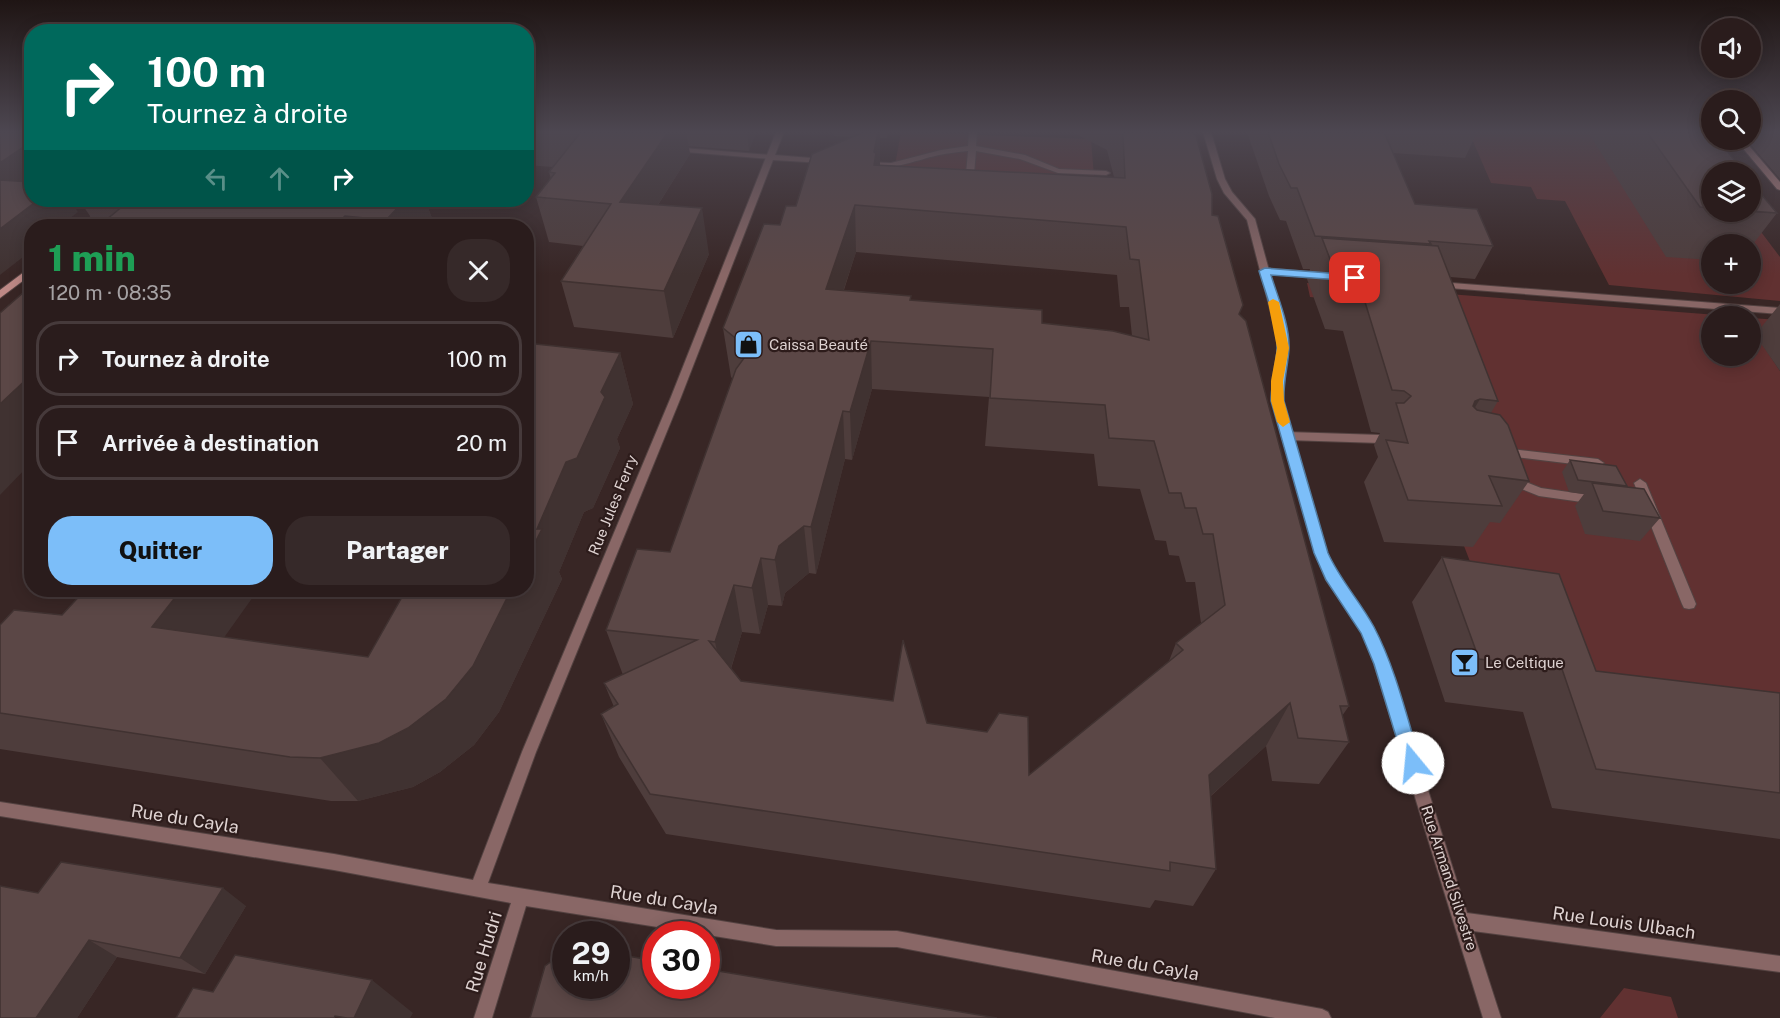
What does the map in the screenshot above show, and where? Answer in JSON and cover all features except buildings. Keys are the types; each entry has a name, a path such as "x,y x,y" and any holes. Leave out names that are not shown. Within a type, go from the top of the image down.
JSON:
{"street":[{"name":"Rue Jules Ferry","path":"477,890 529,752 762,180"},
{"name":"Rue Armand Silvestre","path":"1215,180 1251,219 1281,329 1283,348 1277,381 1278,401 1321,553 1331,576 1368,630 1382,664 1492,1018"},
{"path":"93,219 108,207"},
{"path":"1265,271 1335,276"},
{"path":"0,295 24,276"},
{"path":"1429,284 1780,311"},
{"path":"1287,436 1381,439"},
{"path":"1489,451 1598,463"},
{"path":"1500,474 1539,492 1609,502"},
{"path":"1640,483 1645,507 1689,604"},
{"name":"Rue du Cayla","path":"0,809 334,862 477,890 776,938 897,939 1322,1018"},
{"name":"Rue Hudri","path":"483,1018 521,897"},
{"name":"Rue Louis Ulbach","path":"1463,921 1780,964"}],"shaded area":[{"path":"892,180 1094,180 1097,214 888,204"},
{"path":"1489,180 1701,180 1701,222 1754,222 1780,257 1780,301 1705,294 1761,294 1761,234 1701,234 1701,294 1609,285 1565,201 1537,199 1531,187 1491,183"},
{"path":"1307,283 1701,314 1701,366 1761,366 1761,342 1780,371 1780,746 1555,713 1476,577 1464,546 1396,304 1310,297"},
{"path":"1761,319 1780,320 1761,332"},
{"path":"1624,988 1671,997 1678,1018 1600,1018"}],"slow traffic":[{"path":"1273,302 1281,329 1283,348 1277,381 1278,401 1283,422"}],"place":[{"name":"Caissa Beauté","path":"748,345"},
{"name":"Le Celtique","path":"1464,663"}],"route":[{"path":"1355,278 1265,271 1281,329 1283,348 1277,381 1278,401 1321,553 1331,576 1368,630 1382,664 1413,763"}]}
